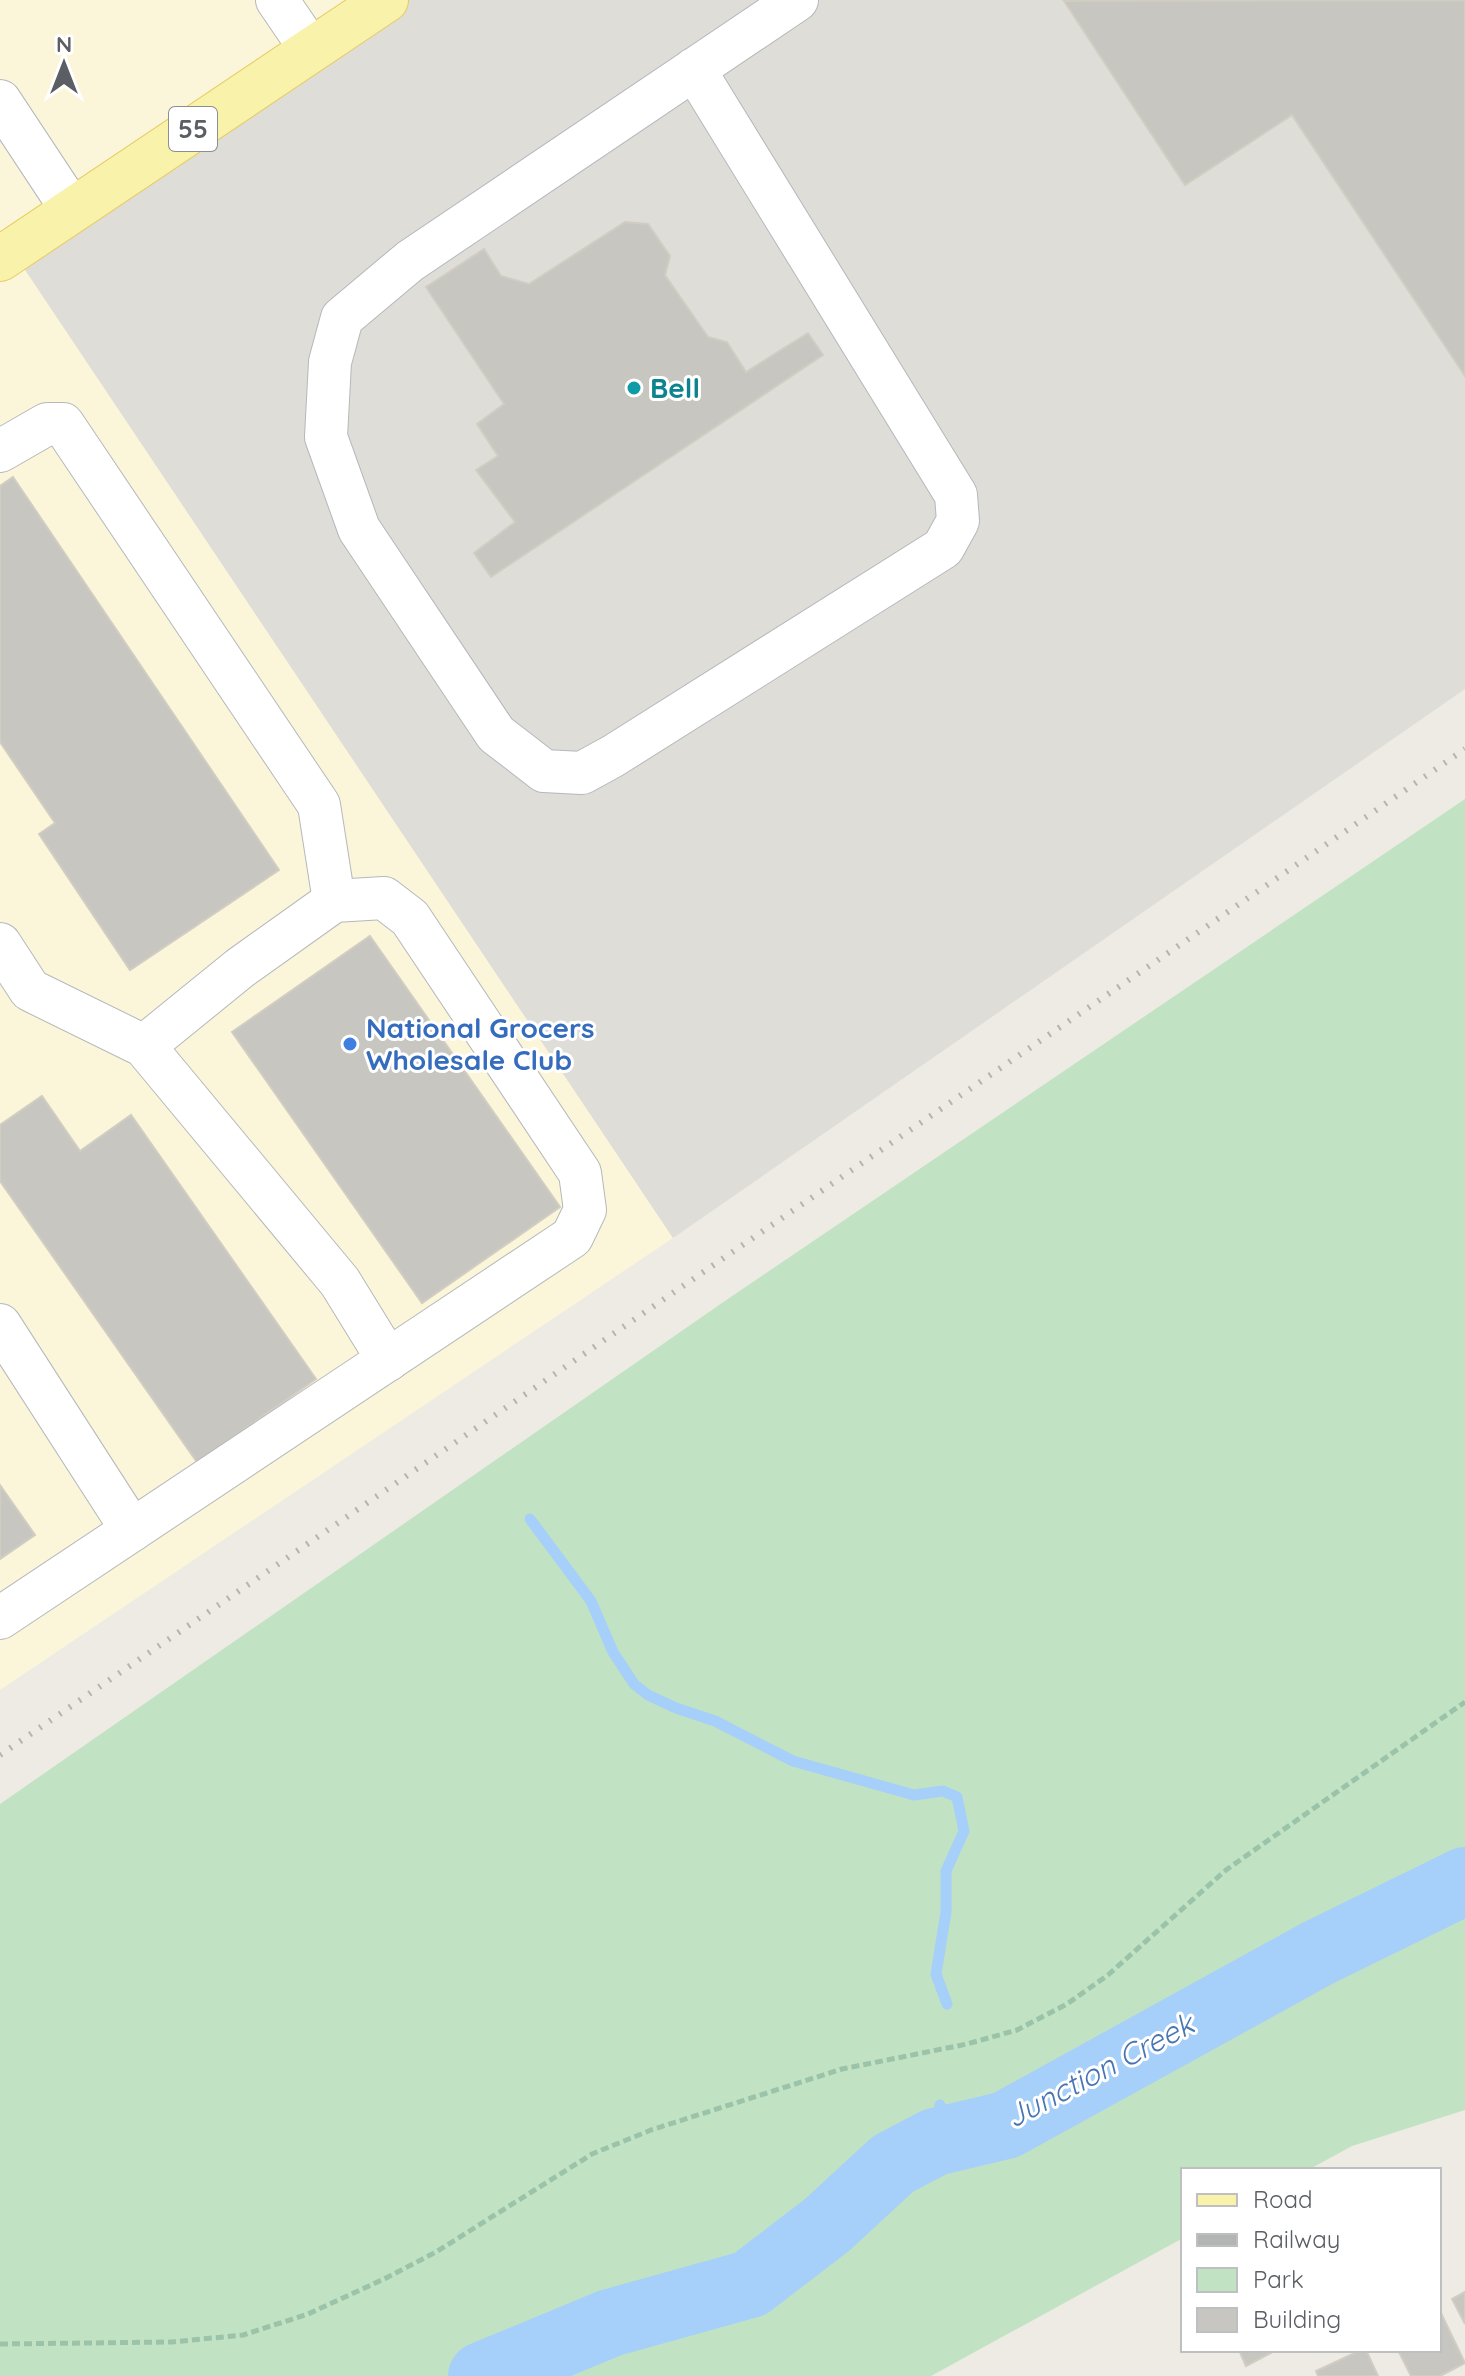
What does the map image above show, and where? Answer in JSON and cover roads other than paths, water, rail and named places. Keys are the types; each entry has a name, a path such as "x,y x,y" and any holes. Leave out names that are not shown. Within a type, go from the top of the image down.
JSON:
{"main road":[{"name":"55","path":"0,259 386,0"}],"street":[{"path":"277,0 311,50"},
{"path":"694,69 956,495 958,521 943,548 613,756 582,773 544,771 496,734 359,529 326,437 330,362 342,318 410,261 694,69 797,0"},
{"path":"1,105 72,210"},
{"path":"0,451 47,424 63,424 319,805 334,901"},
{"path":"0,1618 572,1237 585,1210 580,1173 410,918 384,898 334,901 240,968 144,1046"},
{"path":"0,944 15,1001 144,1046 340,1282 388,1360"},
{"path":"0,1325 132,1530"}],"waterway":[{"path":"530,1519 591,1601 613,1652 634,1684 648,1695 715,1721 793,1761 914,1795 943,1791 957,1797 964,1831 946,1871 946,1912 936,1974 947,2004"},
{"name":"Junction Creek","path":"482,2376 610,2323 750,2284 827,2225 893,2164 935,2142 1006,2125 1318,1953 1465,1881"},
{"path":"935,2142 940,2105"}],"railway":[{"path":"0,1755 1465,749"}],"place":[{"name":"Bell","path":"634,388"},
{"name":"National Grocers Wholesale Club","path":"350,1044"}]}
